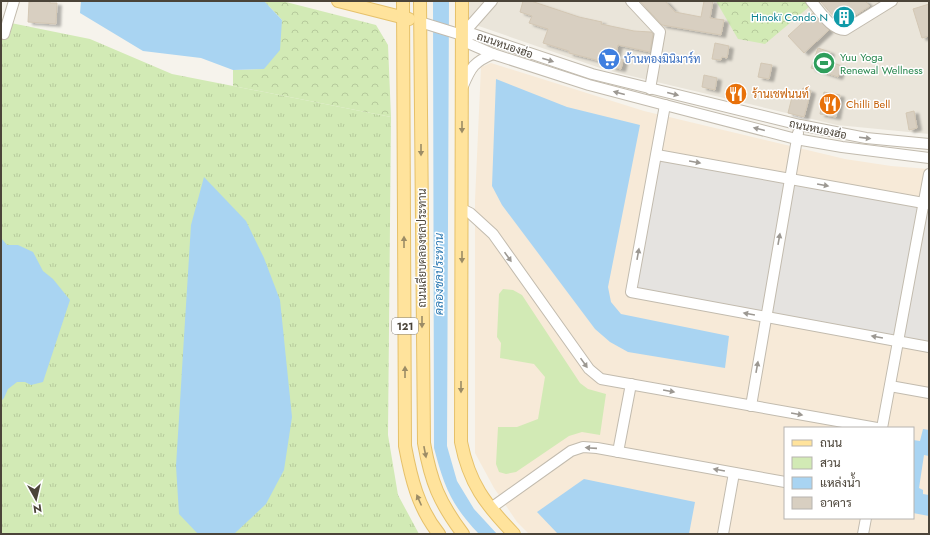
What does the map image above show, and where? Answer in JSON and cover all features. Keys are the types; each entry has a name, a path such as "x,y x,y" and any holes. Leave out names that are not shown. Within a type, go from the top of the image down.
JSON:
{"main road":[{"name":"ถนนเลียบคลองชลประทาน","path":"403,1 405,446 415,490 424,512 439,534"},
{"name":"ถนนเลียบคลองชลประทาน","path":"420,1 424,444 429,471 436,492 447,513 463,534"},
{"path":"462,1 461,442 469,475 477,490 514,534"},
{"path":"344,2 420,22"}],"street":[{"path":"4,34 14,1"},
{"path":"420,22 462,35 492,1"},
{"path":"631,1 660,32 650,89"},
{"path":"811,1 839,30 845,30 889,2"},
{"name":"ถนนหนองฮ่อ","path":"462,35 473,34 585,72 800,125 866,138 929,144"},
{"name":"ถนนหนองฮ่อ","path":"462,35 470,44 493,54 589,85 665,106 796,139 842,147 929,158"},
{"path":"462,88 469,71 475,63 493,54"},
{"path":"665,106 631,292 929,347"},
{"path":"751,406 789,179 800,125"},
{"path":"656,155 926,203"},
{"path":"882,427 926,203 929,174"},
{"path":"462,209 470,213 493,234 594,375 610,381 871,427"},
{"path":"618,452 631,384"},
{"path":"890,386 929,393"},
{"path":"491,508 571,451 584,447 784,482"},
{"path":"723,534 734,473"},
{"path":"863,534 866,519"}],"shaded area":[{"path":"468,1 929,1 929,134 837,125 606,70 467,22"},
{"path":"491,63 644,111 845,159 891,166 929,169 929,534 529,534 517,522 494,488 475,453 475,200 481,67"},
{"path":"660,158 929,207 929,342 636,289"}],"green space":[{"path":"264,1 282,1 376,25 388,45 391,117 233,86 233,70 263,69 282,20"},
{"path":"716,1 804,1 809,7 765,44 738,39"},
{"path":"1,21 90,39 172,74 391,117 388,435 398,495 419,534 1,534"},
{"path":"503,289 513,290 522,295 580,383 588,389 606,394 600,435 582,432 569,436 516,472 506,474 499,472 496,464 498,427 517,427 538,419 545,377 534,364 500,358 501,343 497,337 499,294"}],"water":[{"path":"81,1 264,1 282,20 280,50 264,69 233,70 201,58 143,51 80,13"},
{"name":"คลองชลประทาน","path":"433,1 449,1 447,446 457,481 474,509 497,534 479,534 469,524 455,504 445,484 434,448"},
{"path":"496,79 567,107 640,125 608,287 611,302 621,314 729,336 725,368 628,352 610,342 595,329 502,205 492,186"},
{"path":"204,177 246,221 264,258 280,300 292,417 284,470 266,504 234,534 198,534 179,514 176,466 191,225"},
{"path":"1,238 7,245 18,245 33,252 43,271 53,279 70,300 43,382 31,385 25,382 17,382 8,389 1,401"},
{"path":"923,429 929,430 929,456 924,455 919,488 923,490 923,494 929,495 929,516 914,513 914,440 920,441"},
{"path":"584,479 695,502 689,534 558,534 537,512"}],"building":[{"path":"50,1 50,3 57,3 56,24 28,22 29,2"},
{"path":"523,1 531,1 579,17 602,22 601,24 634,31 651,32 653,34 650,52 618,45 615,58 623,60 621,69 611,67 612,64 569,53 569,51 543,43 548,29 529,23 532,16 520,12"},
{"path":"640,1 665,1 675,12 701,17 704,1 713,1 710,18 724,20 721,35 662,25"},
{"name":"Hinokï Condo N","path":"820,1 865,1 870,6 843,23 835,18"},
{"path":"929,4 929,36 922,38 913,9"},
{"path":"813,13 829,30 804,53 788,36"},
{"path":"715,43 729,46 727,58 722,57 721,60 712,59"},
{"name":"Yuu Yoga Renewal Wellness","path":"818,48 830,52 827,61 842,66 838,77 811,68"},
{"path":"761,63 772,65 769,79 758,77"},
{"path":"704,75 717,78 715,90 702,87"},
{"path":"803,88 811,91 804,117 788,113 792,97 800,99"},
{"name":"Chilli Bell","path":"824,92 840,95 836,117 820,114"},
{"path":"914,111 917,128 909,130 906,113"}],"place":[{"name":"Hinokï Condo N","path":"844,17"},
{"name":"บ้านทองมินิมาร์ท","path":"609,59"},
{"name":"Yuu Yoga Renewal Wellness","path":"824,63"},
{"name":"ร้านเชฟนนท์","path":"736,94"},
{"name":"Chilli Bell","path":"830,104"}]}
